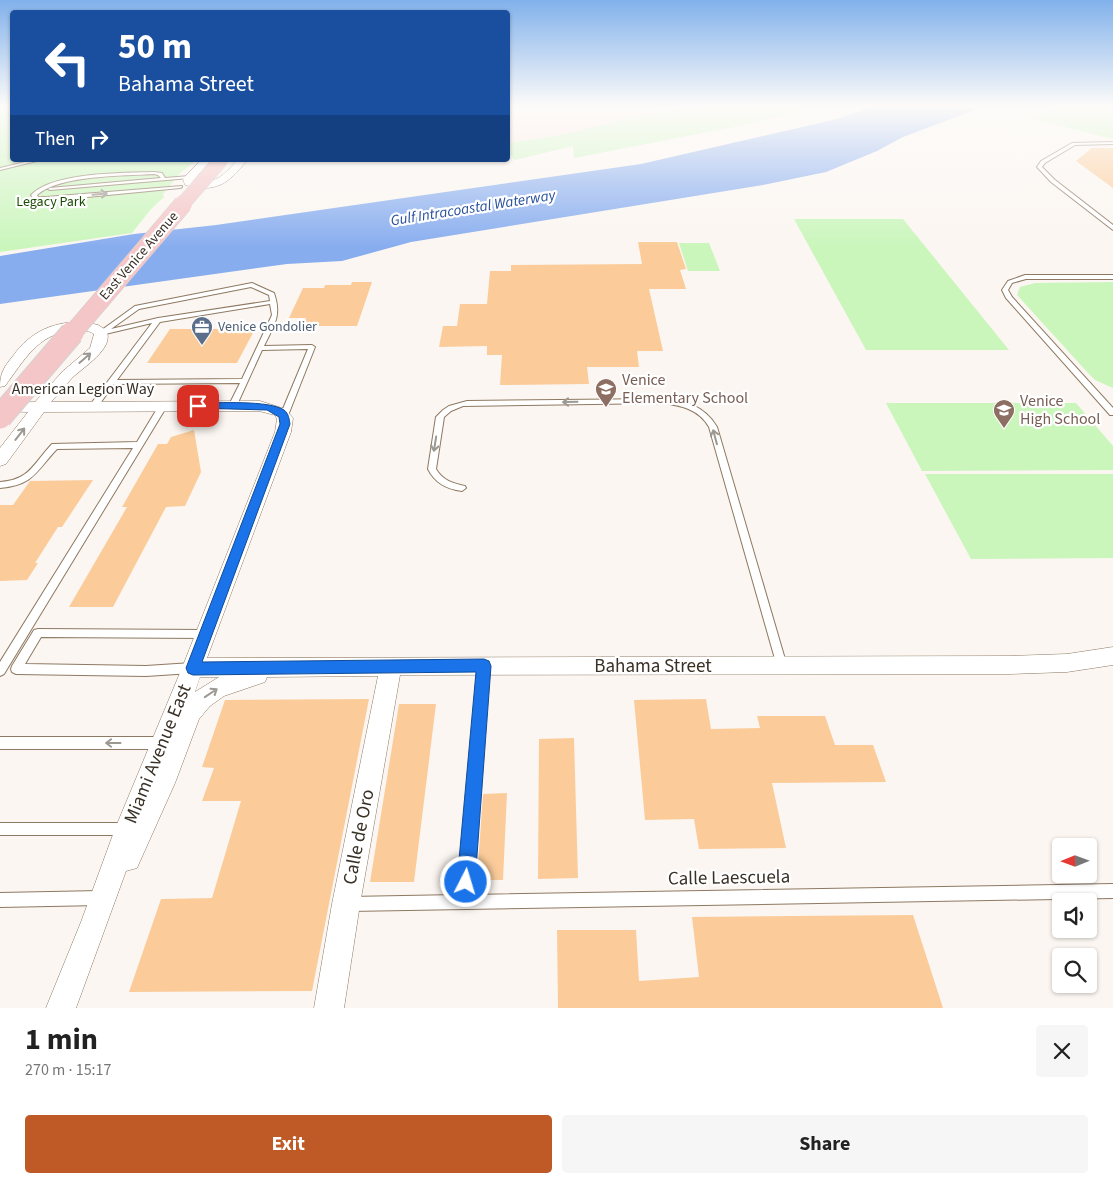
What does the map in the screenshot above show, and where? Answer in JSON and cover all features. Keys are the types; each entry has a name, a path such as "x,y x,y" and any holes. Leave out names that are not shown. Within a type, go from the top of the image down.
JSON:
{"main road":[{"name":"East Venice Avenue","path":"0,417 219,162"}],"street":[{"path":"204,162 190,177 188,183 193,185 209,185 222,182 229,177 240,162"},
{"path":"0,383 24,348 43,334 73,326 91,327 101,333 99,345 67,376 0,460"},
{"name":"American Legion Way","path":"0,407 268,407 280,412 284,416"},
{"name":"Miami Avenue East","path":"61,1008 104,898 128,829 193,668 282,432 284,416"},
{"name":"Bahama Street","path":"193,668 1010,665 1067,663 1113,656"},
{"name":"Calle de Oro","path":"329,1008 346,904 391,666"},
{"path":"95,922 114,888 146,821 195,705 220,687 237,679 296,667"}],"lane":[{"path":"1058,153 1043,162 1039,167 1113,228"},
{"path":"0,169 30,162"},
{"path":"180,187 43,199 34,195 37,190 62,181 158,173 164,179 190,177"},
{"path":"1113,277 1025,277 1010,282 1006,288 1009,298 1113,413"},
{"path":"101,333 137,307 252,286 272,294 275,315 233,406"},
{"path":"101,333 158,320 274,302"},
{"path":"94,407 158,320"},
{"path":"260,348 312,347 284,416"},
{"path":"113,382 245,381"},
{"path":"1101,399 1113,399"},
{"path":"462,488 452,486 437,478 432,469 440,417 450,408 467,403 661,401 685,404 702,413 712,424 782,666"},
{"path":"0,671 163,406"},
{"path":"0,485 15,485 27,480 45,455 55,446 140,445"},
{"path":"193,668 146,671 16,669 38,633 205,634"},
{"path":"464,902 484,666"},
{"path":"0,743 162,743"},
{"path":"0,829 128,829"},
{"name":"Calle Laescuela","path":"346,904 1113,891"},
{"path":"0,900 104,898"}],"green space":[{"name":"Legacy Park","path":"0,153 10,153 10,162 194,162 181,172 163,194 164,197 151,209 132,233 0,252"},
{"path":"510,153 544,153 515,160"},
{"path":"574,153 600,153 574,158"},
{"path":"794,219 903,219 1009,350 866,350"},
{"path":"679,243 709,243 720,271 688,271"},
{"path":"1113,282 1113,388 1095,380 1017,295 1020,287 1035,283"},
{"path":"886,403 1076,403 1113,446 1113,470 922,471"},
{"path":"925,474 1113,474 1113,558 971,559"}],"water":[{"name":"Gulf Intracoastal Waterway","path":"689,153 872,153 826,172 763,185 411,242 342,261 287,264 0,304 0,256 134,234 216,225 641,164"}],"building":[{"path":"1086,153 1113,153 1113,188 1076,161"},
{"name":"Venice Elementary School","path":"638,242 677,242 686,269 680,270 686,289 649,289 663,351 637,351 639,367 587,367 589,384 500,385 502,355 487,355 487,346 439,347 443,326 457,326 460,304 487,304 490,271 511,271 511,265 642,264"},
{"path":"352,282 372,282 357,326 306,326 303,325 306,318 289,318 303,288 324,288 325,285 351,285"},
{"name":"Venice Gondolier","path":"170,329 255,329 237,363 147,363"},
{"path":"194,430 201,472 185,506 166,507 113,607 69,607 127,507 122,507 158,444 167,444 171,437"},
{"path":"93,480 62,527 58,527 35,563 38,563 27,580 0,581 0,505 13,505 30,481"},
{"path":"369,699 312,991 129,992 161,899 212,898 241,801 202,801 214,768 202,767 225,700"},
{"path":"706,699 711,729 760,728 757,716 825,716 835,745 873,745 886,782 772,783 786,848 699,849 694,819 645,820 634,700"},
{"path":"399,704 436,704 414,882 370,882"},
{"path":"574,738 578,878 538,879 539,739"},
{"path":"507,793 503,880 477,880 483,794"},
{"path":"913,915 943,1008 558,1008 557,930 636,930 639,981 699,977 692,917"}],"place":[{"name":"Venice Gondolier","path":"202,346"},
{"name":"Venice Elementary School","path":"606,408"},
{"name":"Venice High School","path":"1004,429"}],"route":[{"path":"198,406 268,407 280,412 284,416 285,424 193,668 484,666 466,882"}]}
